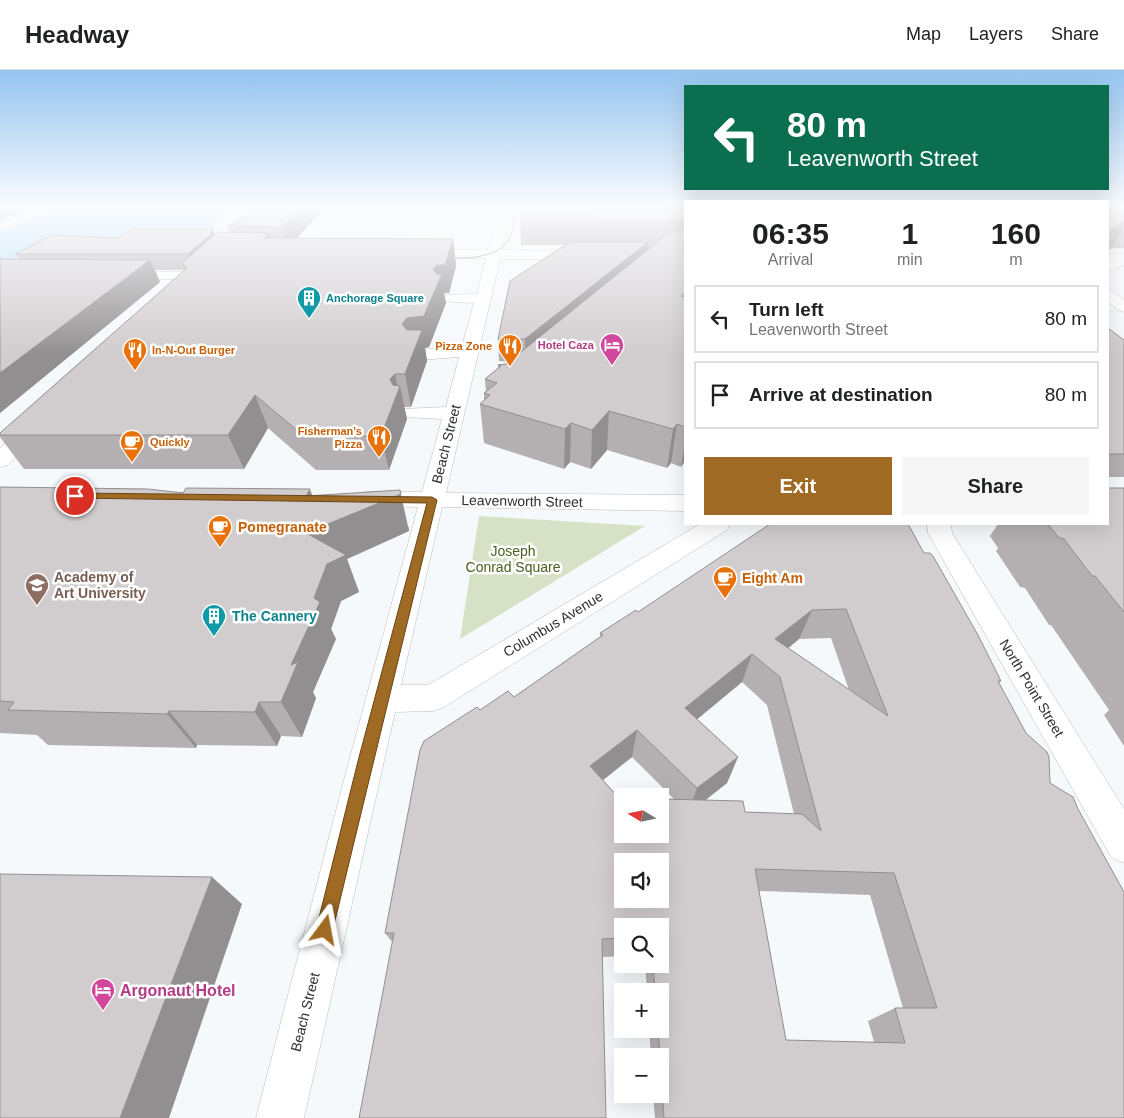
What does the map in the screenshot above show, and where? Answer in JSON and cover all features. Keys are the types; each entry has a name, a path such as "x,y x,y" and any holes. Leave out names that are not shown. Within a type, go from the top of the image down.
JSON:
{"street":[{"name":"Beach Street","path":"280,1118 432,500 462,402 469,351 493,257"},
{"path":"1109,258 1124,258"},
{"path":"1109,267 1124,258"},
{"path":"109,275 203,271 177,296"},
{"path":"1112,291 1124,306"},
{"path":"447,298 482,299"},
{"path":"419,355 469,351"},
{"path":"409,413 462,402"},
{"path":"0,460 50,414"},
{"name":"Leavenworth Street","path":"342,499 684,504"},
{"name":"Columbus Avenue","path":"382,698 433,698 716,525"},
{"name":"North Point Street","path":"933,527 1124,844"}],"green space":[{"name":"Joseph Conrad Square","path":"479,516 645,526 460,639"}],"water":[{"path":"0,257 86,257 0,268"}],"building":[{"path":"189,257 447,257 445,265 437,265 433,269 437,274 442,274 424,316 407,318 402,324 407,330 422,330 405,374 395,374 390,379 393,385 400,386 381,436 304,436 255,395 228,435 0,435 187,268 182,263"},
{"path":"547,257 629,257 525,339 498,339 510,281"},
{"name":"Hotel Caza","path":"639,257 684,257 684,294 681,296 684,298 684,427 677,424 673,429 609,411 592,430 571,423 565,429 480,404 490,395 484,393 497,383 485,379 501,366 498,365 506,364"},
{"path":"0,259 150,260 0,373"},
{"path":"1109,329 1124,340 1124,454 1109,454"},
{"path":"0,487 148,489 183,493 186,488 310,489 306,496 400,490 401,494 306,533 346,555 327,564 314,598 320,602 291,665 298,662 281,702 259,702 255,712 169,711 167,714 8,710 14,702 0,701"},
{"path":"1109,488 1124,488 1124,612 1095,576 1092,576 1064,539 1058,537 1049,525 1109,525"},
{"path":"768,525 909,525 924,553 930,553 933,556 978,635 1001,681 998,681 1026,733 1047,752 1049,757 1050,783 1073,797 1124,892 1124,1118 664,1118 663,1103 669,1103 669,1048 659,1048 659,1038 669,1038 669,983 654,983 654,973 669,973 669,918 614,918 614,938 602,939 606,1118 359,1118 394,933 385,933 420,750 424,741 477,707 480,710 508,691 514,697 603,635 600,633 636,610 638,612","holes":["846,609 888,716 775,639 812,610","752,654 780,677 821,831 802,814 745,812 743,801 669,799 669,843 614,843 614,792 590,766 637,730 697,788 738,757 685,708","755,869 894,873 937,1008 895,1008 905,1043 786,1040"]},
{"name":"Argonaut Hotel","path":"0,874 212,877 120,1118 0,1118"}],"tram line":[{"path":"441,258 477,257"}],"place":[{"name":"Anchorage Square","path":"309,319"},
{"name":"Hotel Caza","path":"612,366"},
{"name":"Pizza Zone","path":"510,367"},
{"name":"In-N-Out Burger","path":"135,371"},
{"name":"Fisherman's Pizza","path":"379,458"},
{"name":"Quickly","path":"132,463"},
{"name":"Pomegranate","path":"220,548"},
{"name":"Eight Am","path":"725,599"},
{"name":"Academy of Art University","path":"37,606"},
{"name":"The Cannery","path":"214,637"},
{"name":"Argonaut Hotel","path":"103,1011"}],"route":[{"path":"75,496 432,500 325,930"}]}
